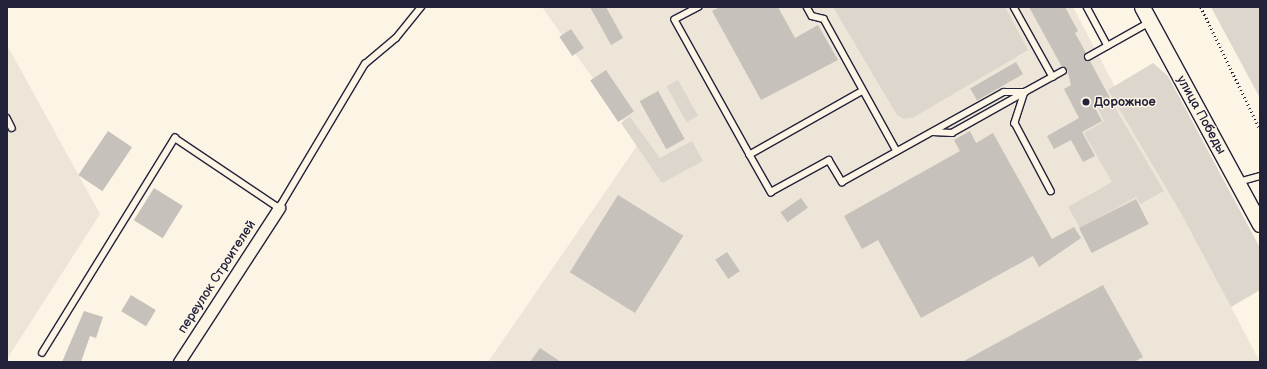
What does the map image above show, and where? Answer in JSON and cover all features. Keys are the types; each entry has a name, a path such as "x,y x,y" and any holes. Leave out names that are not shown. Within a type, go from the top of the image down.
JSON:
{"main road":[{"name":"улица Победы","path":"1142,7 1260,224"}],"street":[{"name":"переулок Строителей","path":"179,362 279,208"}],"lane":[{"path":"42,354 174,138 279,208 365,64 396,38 421,7"},
{"path":"699,7 675,20 771,192 829,160 842,182 1004,92 1025,92"},
{"path":"807,7 812,16 824,20 897,152"},
{"path":"1014,7 1053,77"},
{"path":"1086,7 1108,46"},
{"path":"1088,57 1150,22"},
{"path":"932,132 952,133 1064,70"},
{"path":"750,154 863,91"},
{"path":"1025,92 1015,123 1051,191"},
{"path":"7,118 12,128"},
{"path":"1237,182 1260,176"}],"path":[{"path":"1201,7 1260,129"}],"shaded area":[{"path":"542,7 1073,7 1260,362 488,362 639,143"},
{"path":"833,7 1005,7 1028,50 914,117 904,119 897,115"},
{"path":"1211,7 1260,7 1260,98"},
{"path":"7,45 100,214 7,359"},
{"path":"1153,63 1168,76 1260,248 1260,290 1231,307 1181,213 1108,90"},
{"path":"678,80 698,116 687,122 667,86"},
{"path":"1110,99 1164,191 1140,204 1136,197 1080,228 1068,207 1112,182 1084,133 1104,121 1097,107"},
{"path":"630,117 660,158 692,141 703,161 662,183 621,123"}],"building":[{"path":"590,7 606,7 623,38 611,45"},
{"path":"720,7 778,7 795,38 818,25 838,60 761,100 712,11"},
{"path":"1029,7 1065,7 1078,31 1075,33 1086,53 1084,59 1090,61 1110,98 1094,106 1102,121 1082,132 1095,156 1083,162 1071,140 1054,149 1047,136 1079,118 1064,89 1071,85 1067,69 1062,67"},
{"path":"571,29 584,48 572,56 559,37"},
{"path":"1016,62 1023,74 977,101 970,88"},
{"path":"606,70 634,111 618,122 590,81"},
{"path":"658,91 685,139 666,149 640,101"},
{"path":"108,131 132,147 102,191 78,175"},
{"path":"970,131 976,143 993,133 1052,239 1074,227 1081,238 1039,267 1033,256 921,318 878,240 862,249 844,216 960,151 954,140"},
{"path":"154,188 183,206 163,238 134,220"},
{"path":"618,195 683,236 635,313 570,272"},
{"path":"801,198 808,208 787,222 781,212"},
{"path":"1136,199 1149,224 1092,253 1079,228"},
{"path":"727,252 740,271 728,279 715,260"},
{"path":"1103,285 1143,357 1134,362 962,362"},
{"path":"131,295 156,310 146,326 121,311"},
{"path":"84,311 103,317 96,338 90,336 81,362 62,362"},
{"path":"540,348 561,362 530,362"}],"place":[{"name":"Дорожное","path":"1086,102"}]}
